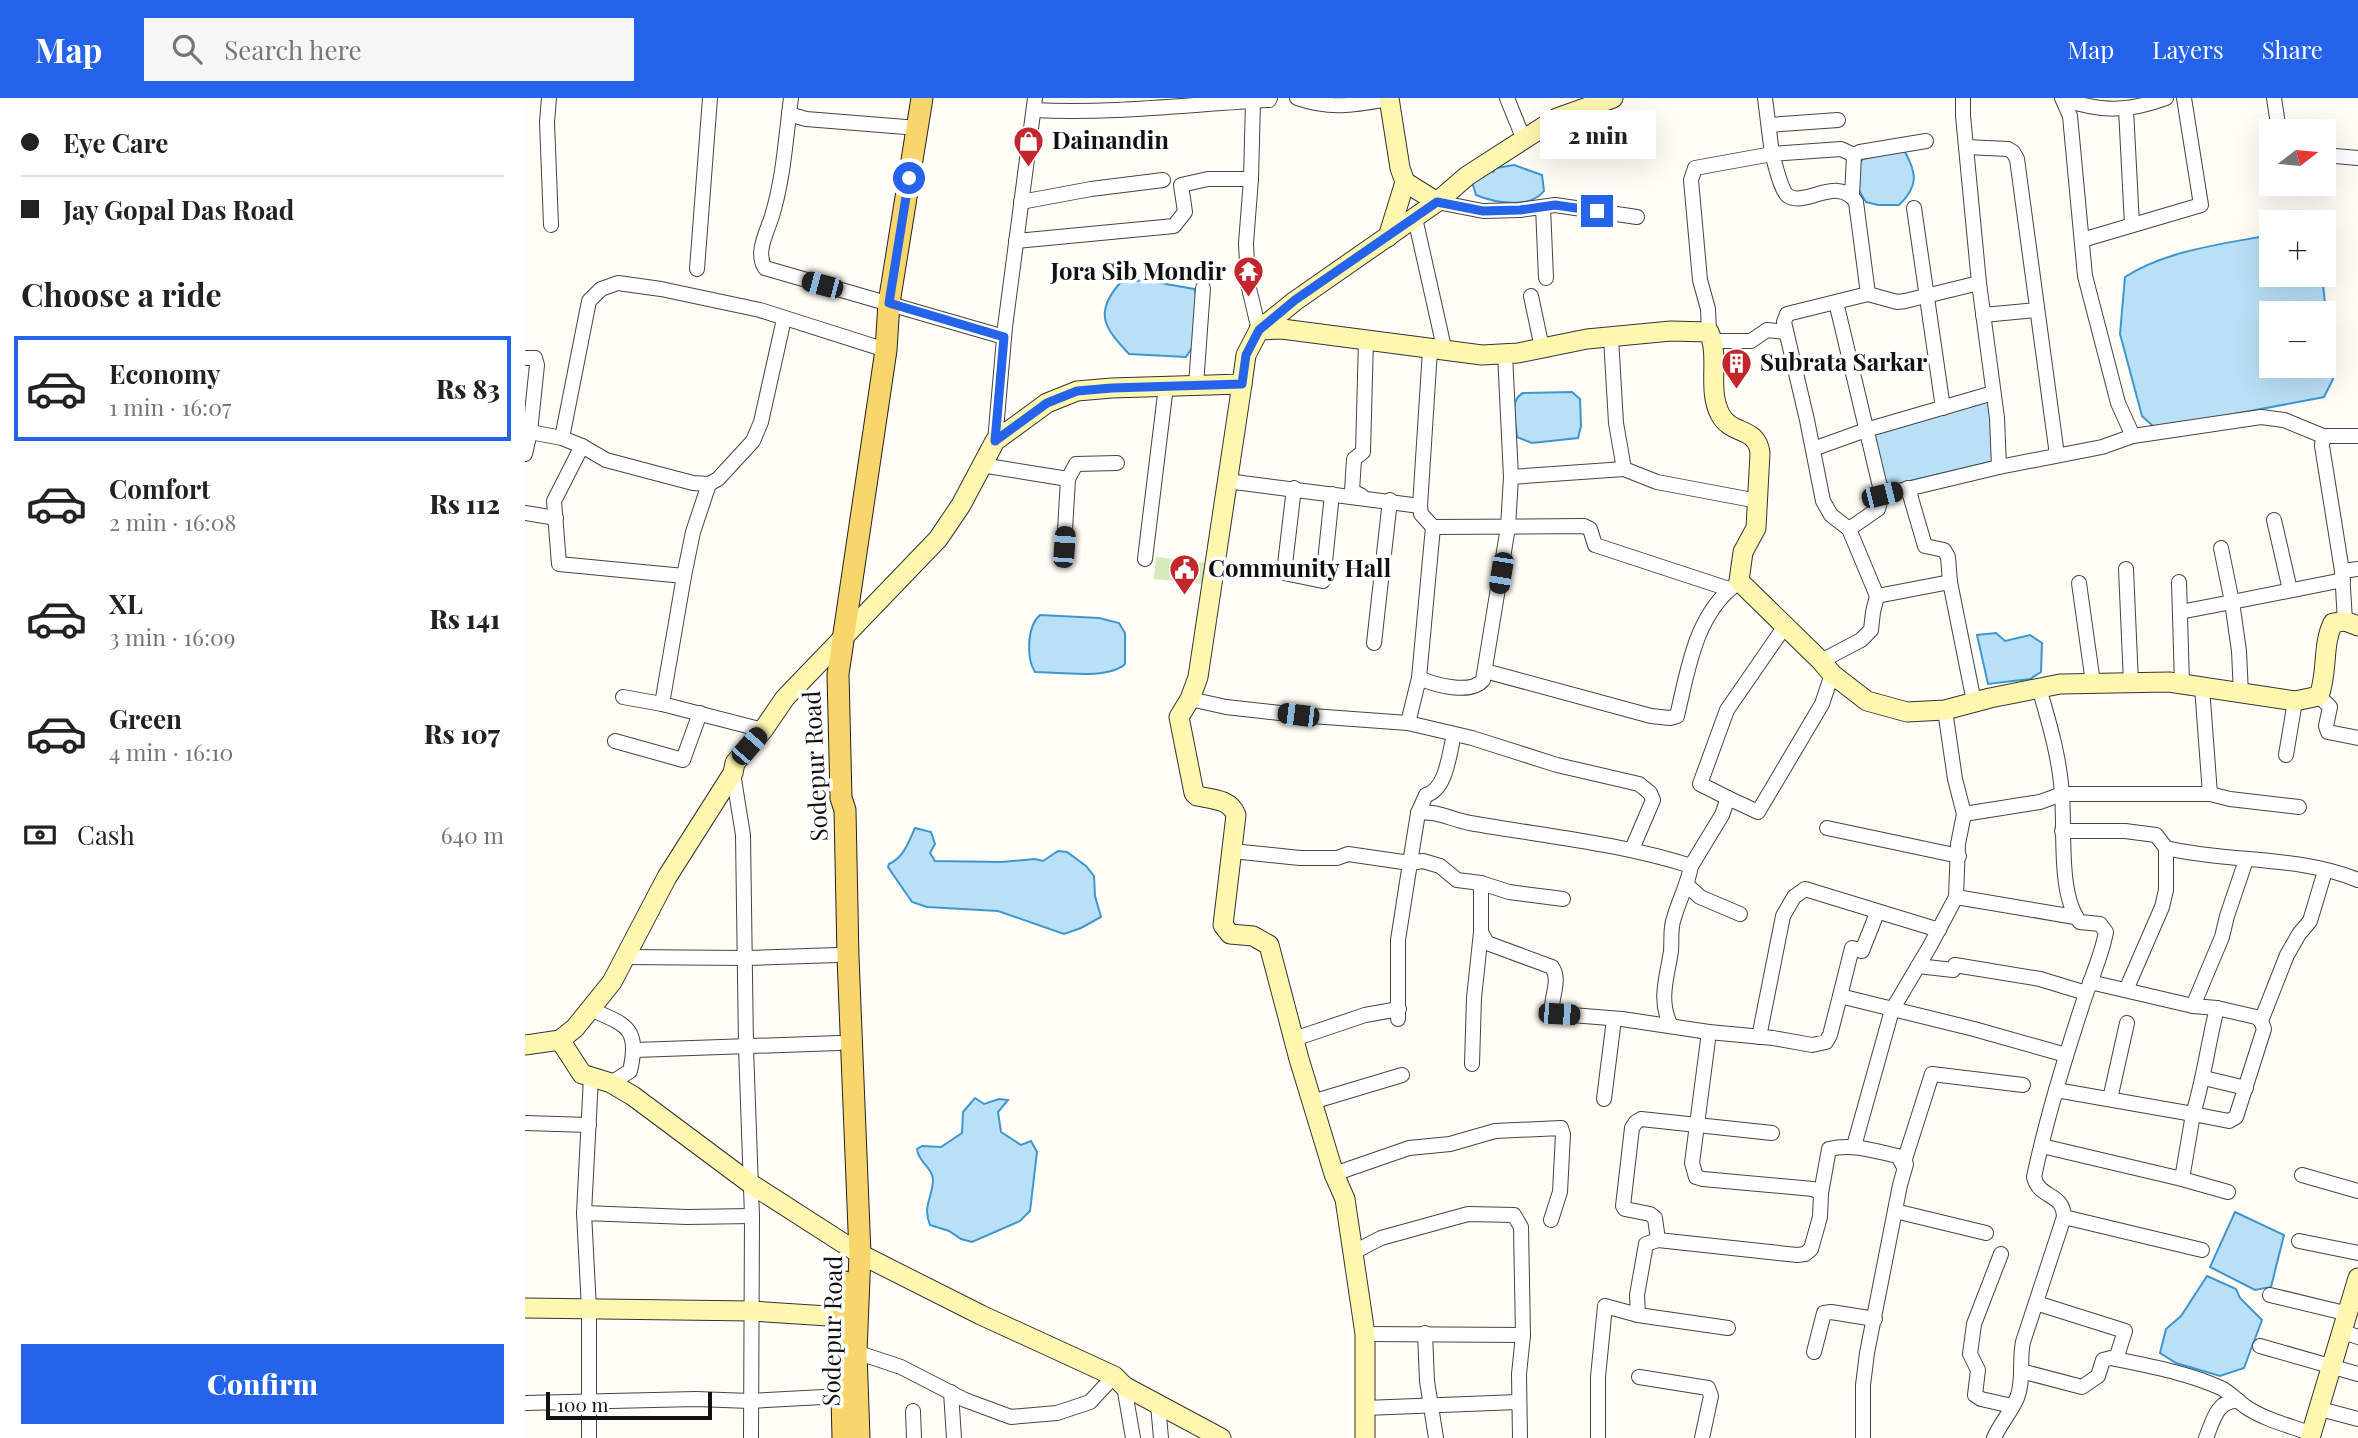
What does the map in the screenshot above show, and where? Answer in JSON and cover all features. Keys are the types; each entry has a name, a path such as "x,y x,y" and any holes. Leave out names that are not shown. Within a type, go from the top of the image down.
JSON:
{"main road":[{"name":"Sodepur Road","path":"859,1438 845,810 841,798 838,674 886,350 889,303 922,98"},
{"path":"841,798 834,804 839,1043 854,1250 843,1317 843,1438"}],"street":[{"path":"549,98 547,122 551,225"},
{"path":"697,269 710,98"},
{"path":"791,98 776,201 761,252 760,261 765,268 1004,337"},
{"path":"995,441 1004,337 1035,104 1077,112 1270,98"},
{"path":"1297,98 1310,103 1345,107 1389,99 1405,182 1388,237"},
{"path":"1507,98 1524,140"},
{"path":"1365,1438 1365,1334 1345,1199 1334,1174 1312,1102 1269,945 1253,936 1230,934 1223,925 1236,815 1227,803 1197,796 1192,788 1179,717 1191,699 1198,677 1246,355 1259,330 1295,300 1437,202 1467,176 1557,118 1612,98"},
{"path":"1765,98 1772,154 1783,190 1788,196 1840,191 1852,196 1856,202 1868,294"},
{"path":"1963,98 1999,467"},
{"path":"2062,98 2087,108 2126,109 2139,108 2166,98"},
{"path":"2062,98 2070,116 2085,276 2118,403 2133,436"},
{"path":"2082,240 2201,205 2184,98"},
{"path":"2274,98 2277,119"},
{"path":"1253,101 1246,243 1248,284 1259,330"},
{"path":"2126,109 2132,225"},
{"path":"789,114 806,119 918,128"},
{"path":"1769,125 1838,120"},
{"path":"1854,155 1926,141"},
{"path":"1966,147 2007,149 2013,152 2017,159 2057,455"},
{"path":"1485,671 1651,716 1677,716 1695,646 1705,620 1734,585 1744,552 1756,527 1758,501 1759,443 1751,435 1733,428 1720,414 1715,391 1709,309 1700,280 1691,180 1695,168 1772,154 1841,149 1854,155"},
{"path":"1852,196 1854,155"},
{"path":"2336,156 2358,158"},
{"path":"1016,241 1174,226 1185,212 1181,185 1208,179 1251,179"},
{"path":"1021,202 1091,189 1163,180"},
{"path":"1405,182 1437,202 1483,211 1555,205 1637,217"},
{"path":"1543,207 1546,278"},
{"path":"1914,208 1943,408"},
{"path":"1415,218 1438,351 1420,506 1421,514 1433,527 1584,526 1590,529 1595,545 1734,585 1785,626 1826,667 1867,701 1907,712 1945,710 2060,684 2169,682 2295,701 2319,696"},
{"path":"562,438 589,301 601,289 618,283 661,289 760,310 886,350"},
{"path":"1785,626 1727,710 1700,784 1758,812 1822,704 1826,667 1871,630 1877,596 1849,529 1832,515 1823,501 1784,322 1787,314 1868,294 1897,302 1979,283"},
{"path":"1196,385 1202,288"},
{"path":"1531,296 1542,348"},
{"path":"1836,302 1882,495 1878,509 1849,529"},
{"path":"1983,314 2036,310"},
{"path":"530,432 562,438 606,460 709,484 717,480 753,441 761,422 784,319"},
{"path":"1259,330 1282,329 1482,355 1505,354 1587,339 1671,331 1751,341 1767,330 1786,332"},
{"path":"1611,338 1616,423 1624,470"},
{"path":"1362,496 1352,491 1354,459 1363,452 1366,339"},
{"path":"1419,678 1451,686 1474,687 1483,680 1508,527 1511,477 1505,354"},
{"path":"525,358 535,358 537,365 529,405 530,432 525,454"},
{"path":"751,1438 753,1216 746,1047 743,835 733,773 735,763 764,730 785,698 938,539 961,505 995,441 1047,403 1077,391 1242,384"},
{"path":"1145,559 1166,386"},
{"path":"1813,449 1867,430 1993,393"},
{"path":"1882,495 1999,467 2102,447 2133,436 2261,417 2284,420 2323,436 2358,436"},
{"path":"2319,696 2325,682 2329,631 2333,623 2352,623 2342,576 2322,446 2323,436"},
{"path":"582,446 554,501 559,564 684,576"},
{"path":"1064,547 1068,479 1076,464 1117,463"},
{"path":"981,465 1068,479"},
{"path":"1511,477 1624,470 1657,482 1758,501"},
{"path":"1227,481 1362,496 1420,506"},
{"path":"663,704 693,532 709,484"},
{"path":"1294,488 1284,573 1323,581 1332,494"},
{"path":"1908,488 1925,546 1944,550 1948,557 1950,582 1973,702"},
{"path":"1374,643 1390,500"},
{"path":"525,513 556,518"},
{"path":"2274,520 2290,590"},
{"path":"1408,723 1419,678 1433,527"},
{"path":"2221,548 2239,651 2241,694"},
{"path":"2126,569 2131,683"},
{"path":"2180,612 2290,590 2358,569"},
{"path":"1877,596 1950,582"},
{"path":"2179,582 2182,684"},
{"path":"2080,583 2093,683"},
{"path":"2201,687 2210,794"},
{"path":"1994,1438 2020,1386 2023,1342 2064,1217 2064,1208 2059,1201 2040,1190 2034,1177 2066,1055 2088,988 2102,956 2106,932 2100,924 2080,922 2069,904 2062,831 2062,794 2039,688"},
{"path":"2319,696 2330,707 2326,726 2329,732 2358,738"},
{"path":"623,697 663,704 764,730"},
{"path":"1191,699 1226,707 1298,715 1408,723 1557,765 1639,783 1650,793 1653,800 1632,849"},
{"path":"2287,755 2295,701"},
{"path":"1854,1146 1892,1010 1956,897 1964,814 1955,779 1945,710"},
{"path":"615,741 683,760 700,713"},
{"path":"1294,1039 1365,1015 1399,1014 1398,940 1418,813 1426,795 1433,793 1441,783 1454,735"},
{"path":"525,1045 560,1040 575,1028 612,982 667,877 733,773"},
{"path":"1964,814 2041,802 2062,794 2210,794 2299,807"},
{"path":"1671,1026 1665,1013 1663,998 1671,950 1672,921 1688,886 1691,866 1722,815 1728,798"},
{"path":"1418,813 1428,811 1466,823 1632,849 1691,866"},
{"path":"1827,828 1878,841 1959,856"},
{"path":"2062,831 2125,831 2157,835 2166,848 2166,890 2162,907 2126,990"},
{"path":"2166,848 2194,855 2278,862 2338,872 2358,880"},
{"path":"1232,851 1300,858 1336,858 1348,854 1410,863 1423,861 1440,866 1457,880 1481,883 1509,892 1563,899"},
{"path":"2193,1006 2222,937 2246,860"},
{"path":"2056,1090 2233,1120 2264,1029 2261,1021 2287,955 2310,921 2325,871"},
{"path":"1472,1064 1474,998 1481,932 1481,883"},
{"path":"1688,886 1700,897 1740,914"},
{"path":"1759,1037 1783,916 1794,897 1805,889 1939,930"},
{"path":"1956,897 2075,917"},
{"path":"1481,932 1487,943 1552,967 1556,979 1552,1011 1559,1014 1613,1018 1812,1045 1826,1042 1830,1035 1852,948 1862,951 1877,913"},
{"path":"625,957 746,958 837,955"},
{"path":"1918,966 1952,970 1955,965 2088,988 2126,990 2193,1006 2217,1008 2261,1021"},
{"path":"1839,996 2066,1055"},
{"path":"2182,1179 2193,1114 2204,1078 2210,1034 2217,1008"},
{"path":"590,1009 624,1024 633,1040 635,1050 630,1071 611,1083"},
{"path":"1604,1099 1613,1018"},
{"path":"2109,1099 2127,1023"},
{"path":"1709,1032 1692,1163 1696,1177 1703,1180 1813,1189 1821,1193"},
{"path":"560,1040 582,1074 611,1083 633,1096 751,1184 854,1250 1119,1381 1221,1438"},
{"path":"635,1050 839,1043"},
{"path":"1902,1165 1932,1074 2023,1085"},
{"path":"1312,1102 1402,1075"},
{"path":"589,1438 589,1309 584,1213 591,1077"},
{"path":"2204,1078 2246,1088"},
{"path":"1658,1240 1655,1218 1623,1206 1632,1128 1641,1119 1772,1133"},
{"path":"525,1123 589,1125"},
{"path":"1334,1174 1409,1148 1450,1143 1495,1131 1561,1128 1560,1192 1551,1220"},
{"path":"1638,1315 1637,1295 1644,1249 1651,1241 1805,1254 1811,1249 1820,1217 1821,1193 1829,1149 1854,1146 1898,1156 1902,1165"},
{"path":"2042,1146 2228,1192"},
{"path":"1863,1438 1863,1385 1906,1164 1902,1165"},
{"path":"2302,1175 2358,1191"},
{"path":"1895,1212 1986,1233"},
{"path":"584,1213 687,1217 753,1216"},
{"path":"1352,1253 1381,1238 1468,1214 1514,1215 1521,1227 1523,1335 1518,1402 1520,1438"},
{"path":"2064,1217 2202,1250"},
{"path":"2299,1241 2358,1253"},
{"path":"2001,1254 1974,1324 1970,1354 1978,1370 1975,1395 1981,1399 2012,1406"},
{"path":"2021,1371 2082,1387 2098,1376 2103,1360 2116,1359 2188,1376 2222,1388 2259,1414 2311,1436 2333,1367 2350,1328 2358,1278"},
{"path":"2270,1295 2350,1328"},
{"path":"2036,1303 2125,1331 2116,1359"},
{"path":"1598,1438 1598,1377 1605,1306 1638,1315 1728,1328"},
{"path":"525,1308 751,1311 843,1317"},
{"path":"1814,1352 1825,1313 1875,1318"},
{"path":"1425,1333 1425,1358 1436,1438"},
{"path":"1365,1334 1523,1335"},
{"path":"2260,1346 2358,1374"},
{"path":"856,1352 901,1367 965,1401 1011,1418 1057,1413 1090,1402 1119,1381"},
{"path":"1639,1377 1708,1388 1711,1396 1702,1438"},
{"path":"1119,1381 1133,1438"},
{"path":"951,1392 954,1438"},
{"path":"525,1403 696,1399 750,1401 842,1396"},
{"path":"2206,1438 2221,1405 2231,1400 2239,1401"},
{"path":"1365,1408 1518,1402"},
{"path":"1159,1405 1161,1438"},
{"path":"2320,1409 2358,1419"},
{"path":"913,1411 914,1438"}],"green space":[{"path":"1156,557 1206,563 1204,584 1154,579"}],"water":[{"path":"1904,150 1912,166 1914,179 1910,192 1899,205 1866,202 1855,175 1859,164 1863,159"},
{"path":"1514,165 1542,175 1544,191 1538,197 1512,203 1476,195 1472,182 1489,170 1493,172 1496,168"},
{"path":"2259,237 2259,287 2323,287 2325,301 2259,301 2259,378 2333,379 2324,397 2156,429 2142,416 2120,334 2125,277 2159,260 2215,245"},
{"path":"1144,280 1194,289 1197,297 1197,340 1186,357 1129,354 1108,328 1105,320 1107,304 1120,283"},
{"path":"1572,392 1580,399 1581,426 1578,438 1532,443 1517,437 1514,406 1518,397 1523,393"},
{"path":"1980,397 1989,401 1994,461 1894,485 1884,482 1874,437 1879,427"},
{"path":"1040,615 1099,618 1119,623 1125,633 1125,664 1117,669 1096,674 1035,672 1030,659 1029,642 1032,627"},
{"path":"1996,633 2005,641 2030,635 2042,643 2041,672 2030,679 1988,684 1977,635"},
{"path":"915,828 931,832 935,844 930,853 935,861 1043,861 1058,851 1067,852 1086,866 1094,876 1095,896 1101,917 1064,934 998,911 927,907 912,902 888,867 902,853"},
{"path":"975,1098 984,1104 999,1099 1008,1100 998,1112 1001,1132 1021,1145 1031,1141 1037,1152 1030,1211 1020,1221 972,1242 930,1225 927,1207 933,1179 917,1149 922,1146 941,1147 962,1133 963,1112"},
{"path":"2235,1212 2284,1235 2271,1287 2255,1290 2210,1267"},
{"path":"2207,1276 2236,1289 2240,1298 2262,1320 2244,1368 2220,1376 2176,1363 2160,1353 2166,1329 2181,1316"}],"place":[{"name":"Dainandin","path":"1029,168"},
{"name":"Jora Sib Mondir","path":"1249,299"},
{"name":"Subrata Sarkar","path":"1737,390"},
{"name":"Community Hall","path":"1185,596"}],"route":[{"path":"909,178 889,303 1004,337 995,441 1047,403 1077,391 1242,384 1246,355 1259,330 1295,300 1437,202 1483,211 1555,205 1597,211"}]}
